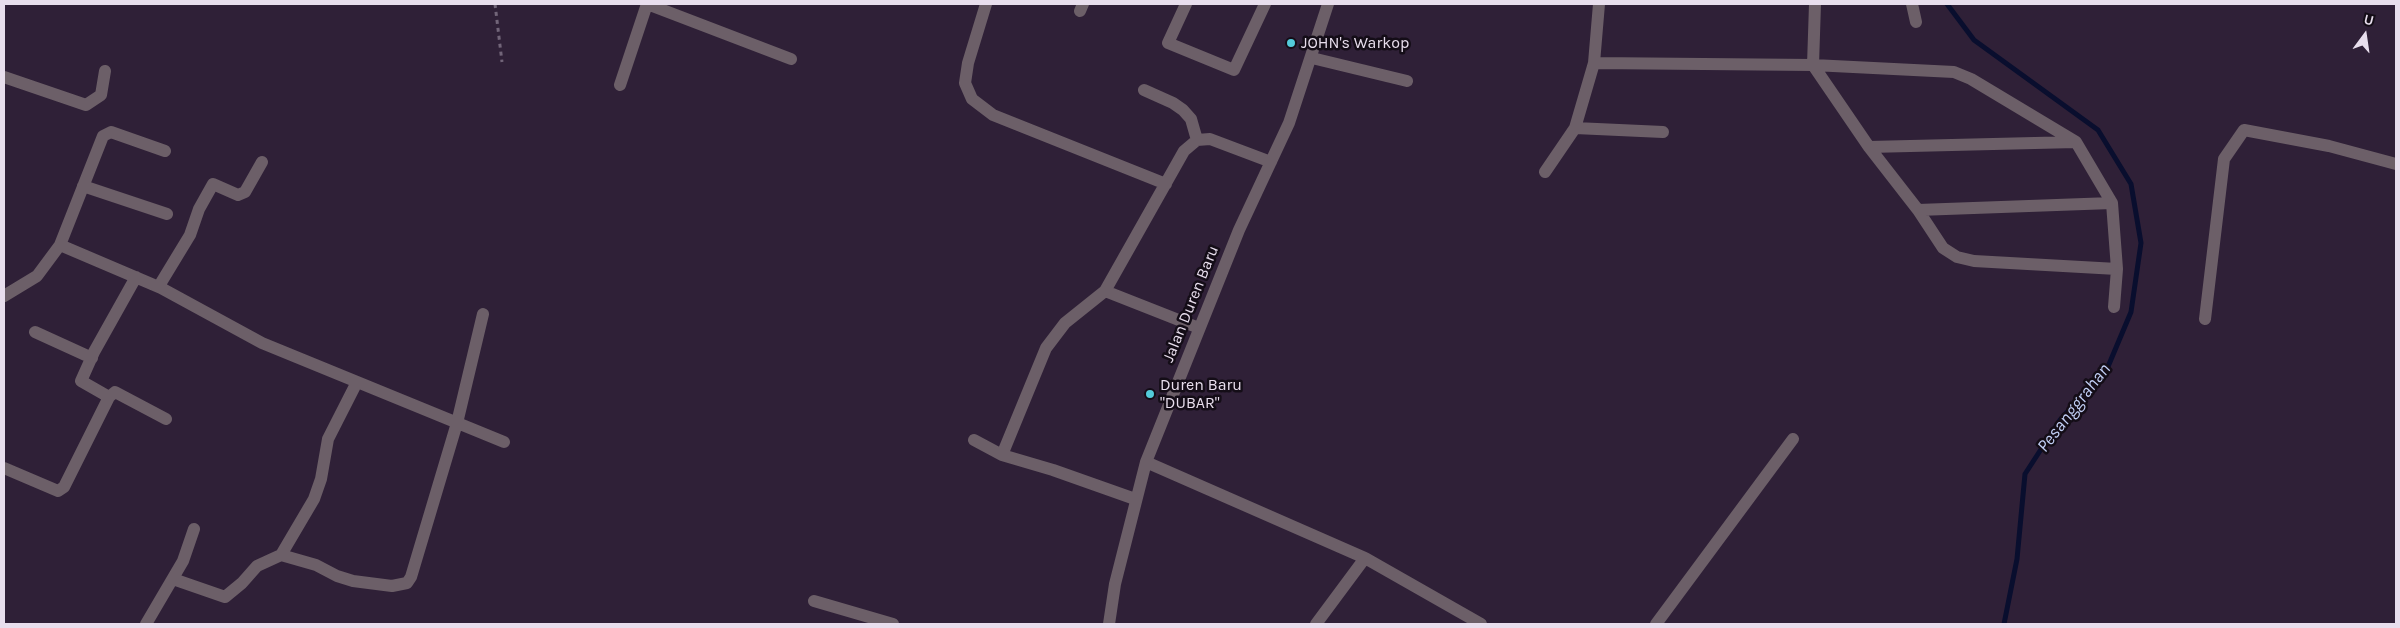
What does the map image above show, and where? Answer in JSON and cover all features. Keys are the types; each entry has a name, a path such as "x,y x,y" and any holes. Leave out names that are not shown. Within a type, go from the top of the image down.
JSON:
{"street":[{"path":"620,85 647,4 791,59"},
{"path":"986,4 968,62 965,83 972,99 993,115 1166,184"},
{"path":"1186,4 1168,43 1234,70 1265,4"},
{"name":"Jalan Duren Baru","path":"1109,624 1115,584 1135,499 1146,462 1239,230 1289,123 1312,58 1328,4"},
{"path":"1545,172 1575,128 1594,63 1599,4"},
{"path":"1815,4 1813,65 1869,147 1918,210 1943,248 1958,257 1974,261 2117,269"},
{"path":"1912,4 1916,22"},
{"path":"1312,58 1407,81"},
{"path":"1594,63 1813,65 1954,72 1971,79 2076,142 2112,203 2117,269 2114,307"},
{"path":"4,78 86,105 93,102 101,94 106,71"},
{"path":"1144,90 1173,103 1183,110 1191,119 1197,140"},
{"path":"1575,128 1662,132"},
{"path":"2205,319 2224,159 2244,130 2302,140 2396,164"},
{"path":"4,296 37,276 60,245 102,136 111,132 165,151"},
{"path":"1002,455 1046,348 1065,323 1105,291 1184,151 1197,140 1210,139 1271,162"},
{"path":"1869,147 2076,142"},
{"path":"158,286 190,235 199,209 213,184 238,195 245,192 262,162"},
{"path":"83,186 167,214"},
{"path":"1918,210 2112,203"},
{"path":"60,245 158,286 262,343 504,442"},
{"path":"109,397 82,381 92,358 136,277"},
{"path":"1105,291 1199,328"},
{"path":"281,554 353,581 392,586 402,586 407,582 411,576 457,423 484,314"},
{"path":"35,332 92,358"},
{"path":"173,579 225,597 242,583 257,566 281,554 314,499 321,479 328,439 357,382"},
{"path":"4,468 58,491 64,487 109,397 115,392 166,419"},
{"path":"1656,624 1793,439"},
{"path":"974,440 1002,455 1053,470 1135,499"},
{"path":"1146,462 1365,558 1481,624"},
{"path":"146,624 183,561 194,530"},
{"path":"1316,624 1365,558"},
{"path":"814,601 893,624"}],"path":[{"path":"495,4 502,62"}],"waterway":[{"name":"Pesanggrahan","path":"1947,4 1974,40 2098,130 2131,184 2141,243 2131,312 2107,369 2060,420 2025,474 2017,559 2004,624"}],"place":[{"name":"JOHN's Warkop","path":"1291,43"},
{"name":"Duren Baru \"DUBAR\"","path":"1150,394"}]}
